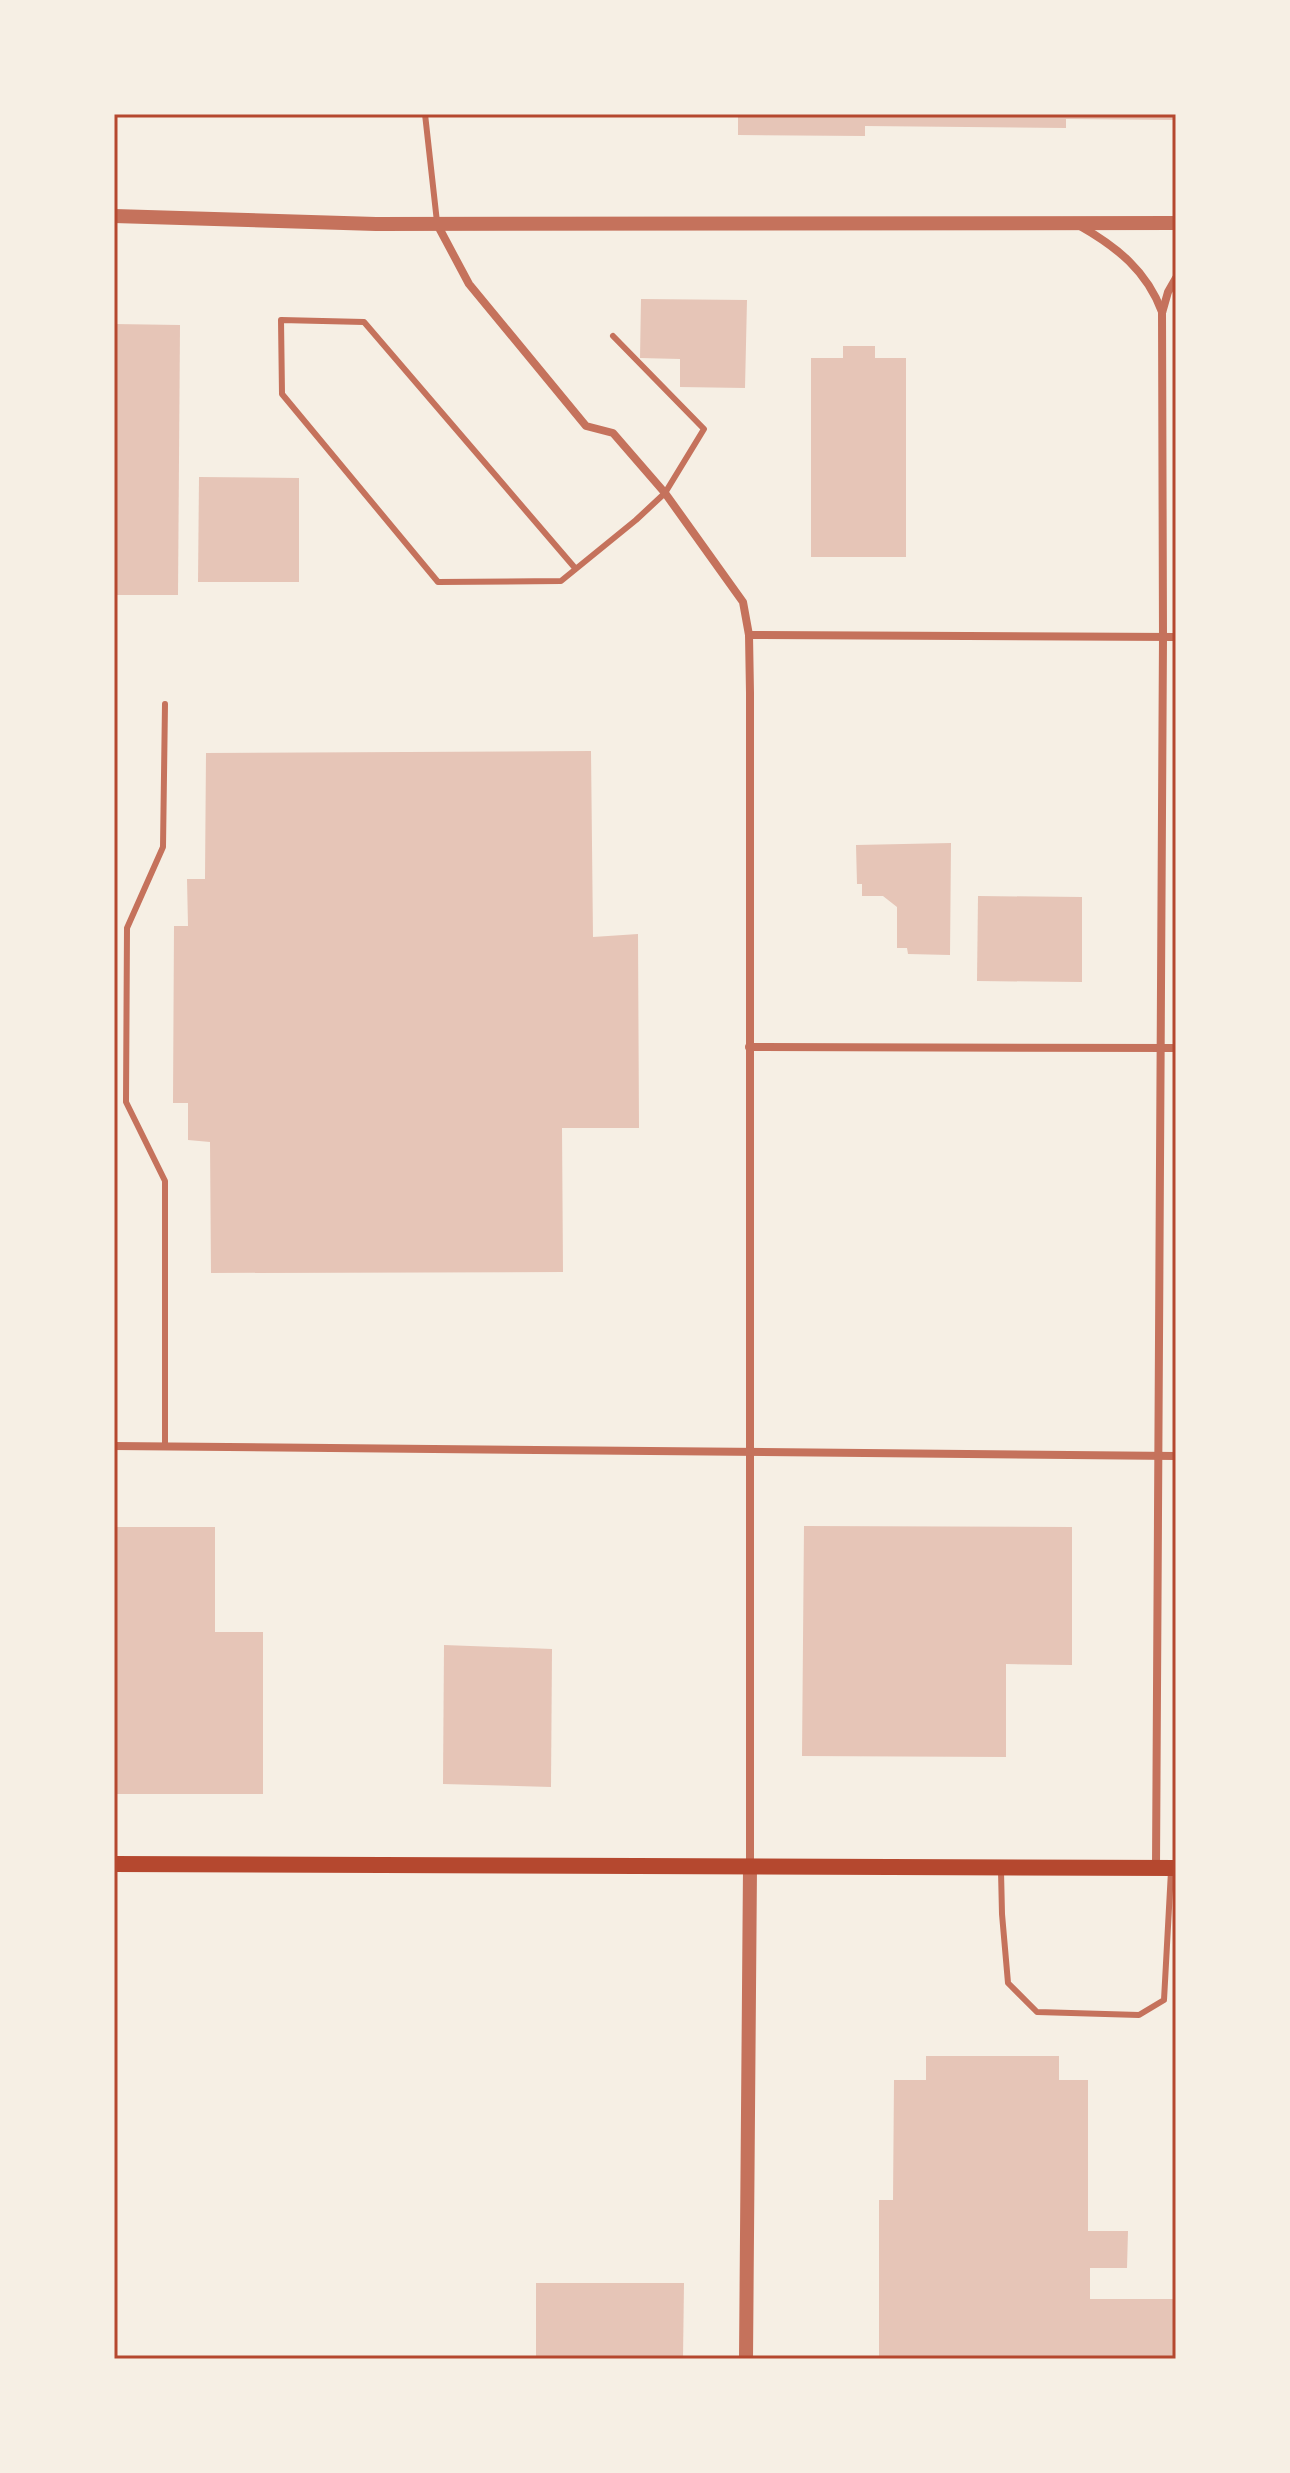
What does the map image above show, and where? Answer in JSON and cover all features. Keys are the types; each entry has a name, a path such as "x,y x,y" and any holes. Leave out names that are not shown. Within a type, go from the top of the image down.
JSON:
{"main road":[{"path":"114,1864 1168,1868"}],"street":[{"path":"114,216 437,224 1176,223"},
{"path":"1073,223 1104,239 1132,264 1154,291 1162,313"},
{"path":"437,224 469,284 586,426 613,433 665,493 743,602 749,635 750,1867 746,2359"},
{"path":"1168,1868 1159,1456 1162,313 1176,278"},
{"path":"749,635 1176,637"},
{"path":"749,1047 1176,1048"},
{"path":"114,1446 1176,1456"}],"lane":[{"path":"425,114 437,224"},
{"path":"575,568 364,322 281,320 282,394 438,582 561,581 665,493 704,429 613,336"},
{"path":"165,704 163,847 127,928 126,1102 165,1181 165,1446"},
{"path":"1001,1867 1008,1983 1037,2012 1139,2015 1164,2000 1168,1868"}],"building":[{"path":"738,114 1176,114 1176,120 1066,119 1066,128 865,126 865,136 738,135"},
{"path":"641,299 747,300 745,388 680,387 680,359 640,358"},
{"path":"114,324 180,325 178,595 114,595"},
{"path":"843,346 875,346 875,358 906,358 906,557 811,557 811,358 843,358"},
{"path":"199,477 299,478 299,582 198,582"},
{"path":"591,751 593,937 638,934 639,1128 562,1128 563,1272 211,1273 210,1142 188,1140 188,1103 173,1103 174,926 188,926 187,879 205,879 206,753"},
{"path":"951,843 950,955 908,954 907,948 897,948 897,907 883,896 862,896 862,884 857,884 856,845"},
{"path":"978,896 1082,897 1082,982 977,981"},
{"path":"804,1526 1072,1527 1072,1665 1006,1664 1006,1757 802,1756"},
{"path":"114,1527 215,1527 215,1632 263,1632 263,1794 114,1794"},
{"path":"444,1645 552,1649 551,1787 443,1784"},
{"path":"926,2056 1059,2056 1059,2080 1088,2080 1088,2231 1128,2231 1127,2268 1090,2268 1090,2299 1176,2299 1176,2359 879,2359 879,2200 893,2200 894,2080 926,2080"},
{"path":"536,2283 684,2283 683,2359 536,2359"}]}
